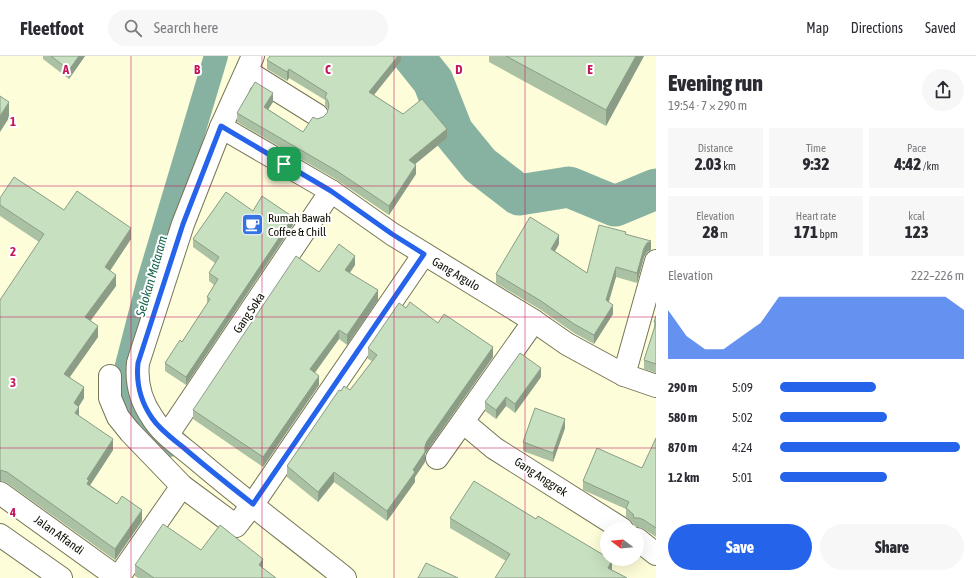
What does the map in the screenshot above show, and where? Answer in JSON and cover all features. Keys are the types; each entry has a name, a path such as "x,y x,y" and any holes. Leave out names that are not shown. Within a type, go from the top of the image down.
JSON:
{"street":[{"path":"249,64 256,77 317,115"},
{"path":"249,64 221,126 183,224 138,363 137,373 139,390 152,418 168,434 252,506 345,578"},
{"name":"Gang Argulo","path":"221,126 331,191 392,234 534,321 567,344 624,374 656,386"},
{"name":"Gang Soka","path":"168,434 331,191"},
{"path":"110,376 110,398 118,416 130,432 182,486 235,526 252,506 424,254"},
{"path":"624,374 656,261"},
{"path":"437,458 534,321"},
{"name":"Gang Anggrek","path":"463,422 494,448 611,522"},
{"path":"118,578 182,486"},
{"name":"Jalan Affandi","path":"0,492 118,578"},
{"path":"0,535 61,578"},
{"path":"644,545 656,554"}],"building":[{"path":"51,56 79,56 69,70"},
{"path":"270,56 398,56 369,92 403,114 422,99 447,129 409,160 416,165 389,206 337,171 237,113 255,82 273,93 264,107 303,132 313,117 317,119 323,117 327,113 329,106 325,97 327,93 289,69 287,72 267,60"},
{"path":"506,56 636,56 606,110"},
{"path":"0,96 9,102 0,116"},
{"path":"14,177 64,210 77,191 131,228 105,267 116,275 85,317 98,326 64,374 84,387 74,403 79,407 75,413 113,439 87,479 89,480 87,484 117,504 122,496 142,510 115,549 7,472 0,470 0,300 44,234 0,205 0,198"},
{"path":"226,192 253,211 262,196 293,217 186,377 165,363 180,340 182,342 210,299 207,297 218,279 209,273 219,257 193,239"},
{"path":"530,217 559,235 551,249 587,273 599,225 626,232 625,234 651,241 647,243 644,248 637,273 616,267 606,300 613,305 594,335 574,324 541,301 496,274"},
{"path":"339,244 355,256 345,270 378,290 347,335 339,330 310,369 319,376 263,457 193,410 296,256 319,272"},
{"path":"410,302 438,323 444,314 493,347 427,441 425,452 413,470 415,472 387,511 334,472 318,492 287,466 339,390 341,391 344,386 350,390 377,355 368,348 399,303 406,308"},
{"path":"656,323 656,364 644,360"},
{"path":"520,353 541,368 515,404 506,397 496,410 485,402"},
{"path":"535,408 565,419 553,453 523,442"},
{"path":"656,438 656,528 644,520 634,518 633,514 626,508 629,502 583,481 597,448 642,468"},
{"path":"474,481 536,519 538,516 600,553 600,566 609,566 608,568 627,578 495,578 510,554 450,518"},
{"path":"163,524 201,550 220,525 263,559 259,565 276,578 154,578 135,565"},
{"path":"426,563 458,578 418,578"}],"waterway":[{"name":"Selokan Mataram","path":"169,445 135,418 124,377 149,280 216,56"},
{"path":"413,56 433,81 453,132 480,165 519,195 569,187 615,206 656,189"}],"place":[{"name":"Rumah Bawah Coffee & Chill","path":"253,225"}],"route":[{"path":"221,126 284,164 331,191 392,234 424,254 253,504 212,472 152,418 139,390 137,373 138,363 183,224 221,126"}]}
